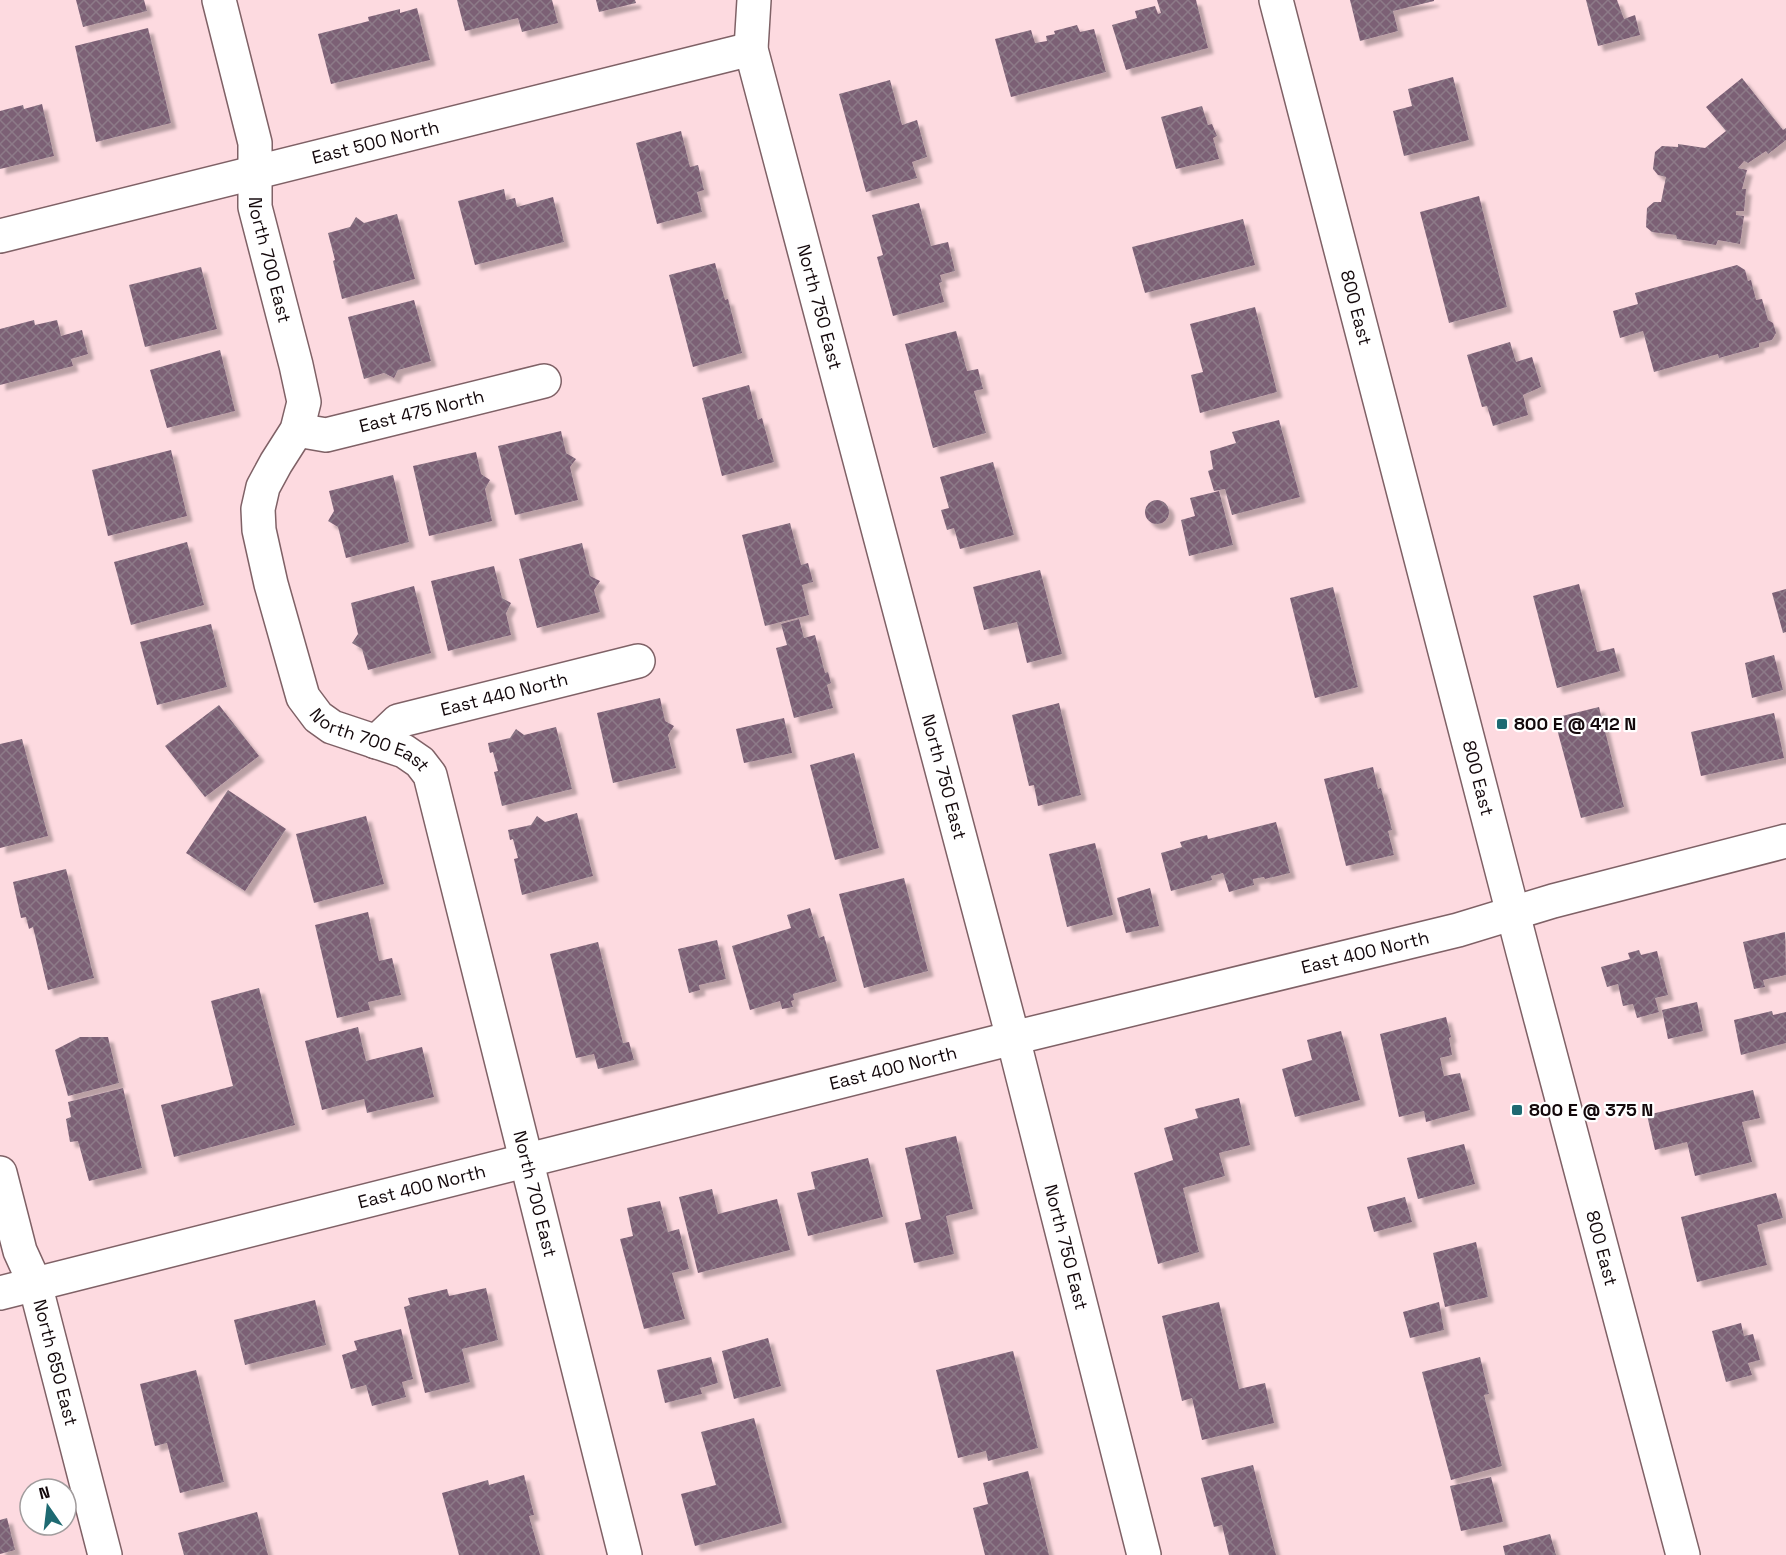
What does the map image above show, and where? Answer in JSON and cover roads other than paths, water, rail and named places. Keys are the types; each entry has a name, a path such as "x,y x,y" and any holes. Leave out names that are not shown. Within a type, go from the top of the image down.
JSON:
{"street":[{"name":"North 700 East","path":"219,0 255,143 255,207 304,402 297,430 263,487 258,509 271,584 303,697 318,717 332,727 404,751 420,762 430,775 625,1555"},
{"name":"North 750 East","path":"754,0 751,48 1013,1038 1144,1555"},
{"name":"800 East","path":"1276,0 1683,1555"},
{"name":"East 500 North","path":"0,236 751,48"},
{"name":"East 475 North","path":"297,430 326,435 544,381"},
{"name":"East 440 North","path":"376,742 398,721 638,661"},
{"name":"East 400 North","path":"0,1293 1013,1038 1458,930 1513,912 1786,841"},
{"name":"North 650 East","path":"0,1173 20,1251 35,1284 105,1555"}],"place":[{"name":"800 E @ 412 N","path":"1502,724"},
{"name":"800 E @ 375 N","path":"1517,1110"}]}
